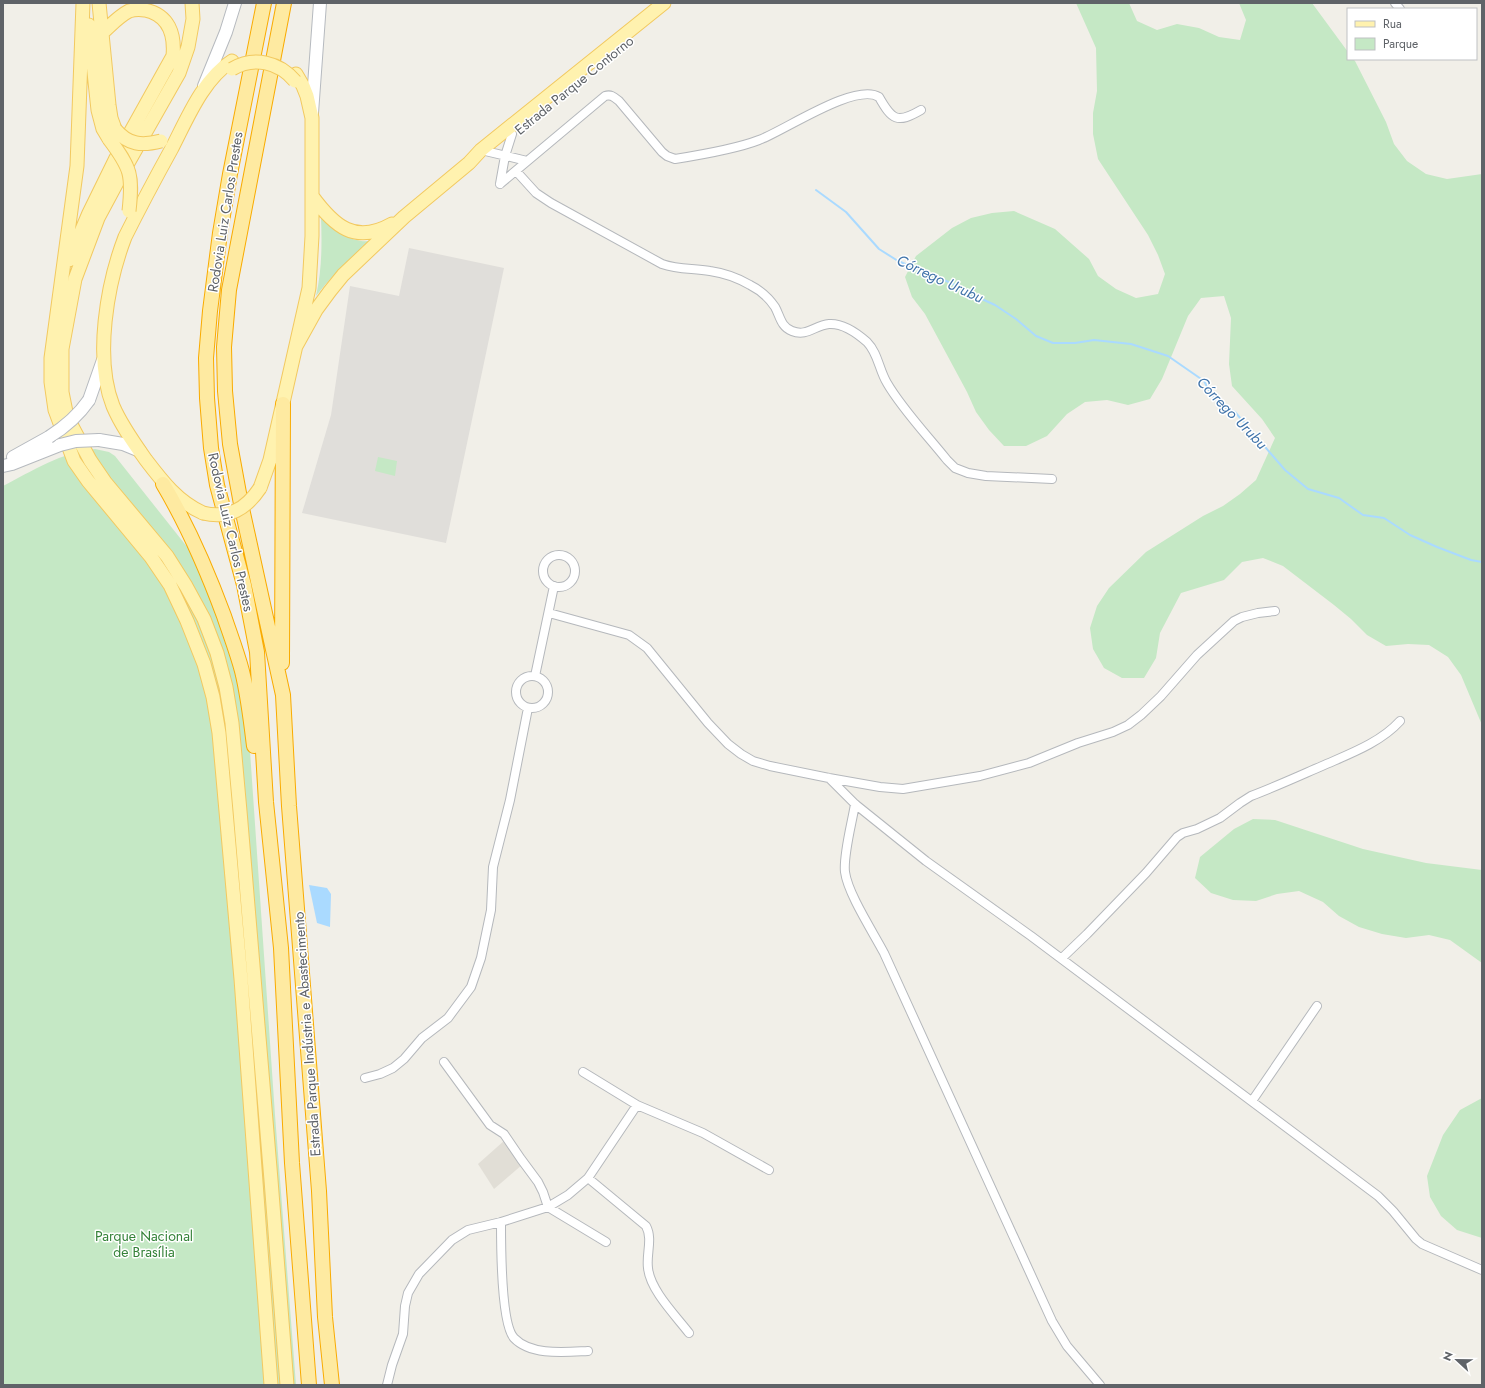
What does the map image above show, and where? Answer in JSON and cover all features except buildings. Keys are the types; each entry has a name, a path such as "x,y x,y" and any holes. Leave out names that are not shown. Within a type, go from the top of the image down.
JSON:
{"highway":[{"name":"Rodovia Luiz Carlos Prestes","path":"264,3 230,174 220,233 212,288 206,358 207,398 211,448 216,478 244,586 257,652 266,802"},
{"name":"Rodovia Luiz Carlos Prestes","path":"281,683 241,504 230,444 224,391 224,347 229,290 284,3"},
{"path":"281,683 283,616 283,404"},
{"path":"163,484 198,550 233,640 246,689 255,757 266,802"},
{"name":"Estrada Parque Indústria e Abastecimento","path":"281,683 319,1191 325,1317 332,1385"},
{"name":"Estrada Parque Indústria e Abastecimento","path":"266,802 281,948 292,1163 309,1385"}],"main road":[{"path":"83,3 77,166 51,358 51,382 55,410 74,461 88,482 151,557 170,585 187,621 204,664 213,697 219,733 241,979 271,1385"},
{"path":"87,3 98,110 103,130 121,136 137,144 151,143 161,140 172,133 189,117"},
{"path":"49,443 68,425 89,400 103,360 107,314 115,268 125,237 129,211 131,176 126,162 112,134 100,3"},
{"path":"192,3 192,19 188,47 179,73 120,176 98,218 75,279 62,349 62,392 68,417 90,460 105,482 167,556 186,586 204,619 217,653 226,687 232,723 240,811 287,1385"},
{"path":"125,237 199,98 222,42 235,3"},
{"path":"103,360 108,390 119,420 163,484 188,505 219,515 234,512 247,505 258,487 270,460 309,288 312,236 312,118 320,3"},
{"name":"Estrada Parque Contorno","path":"296,346 316,310 330,290 404,217 664,3"},
{"name":"Estrada Parque Contorno","path":"484,151 512,134 675,3"},
{"path":"63,274 89,213 115,160 173,56 174,42 167,23 153,12 138,9 130,11 118,18 102,33"},
{"path":"171,150 187,131 218,82 232,65 244,57 261,56 280,62 303,86 312,118"},
{"path":"199,98 215,74 223,66 232,65"},
{"path":"295,77 302,100 311,155"},
{"name":"Estrada Parque Contorno","path":"312,196 326,215 352,232 370,234 381,230 404,217"},
{"path":"107,314 109,338 108,362 111,383 122,414 167,477 187,499 202,510"},
{"path":"3,465 14,456 49,443 99,440 122,444 140,451"}],"street":[{"path":"512,134 505,156 500,184 608,95 619,101 662,152 667,156 675,158 730,148 759,140 837,102 857,95 876,95 879,97 889,113 896,117 907,116 921,110"},
{"path":"484,151 527,161"},
{"path":"516,171 536,193 550,203 662,264 674,268 710,271 731,276 750,285 768,299 782,323 789,330 802,333 830,324 845,328 857,335 871,347 886,382 894,395 947,460 961,471 986,476 1052,479"},
{"path":"535,676 554,586"},
{"path":"549,613 629,635 639,641 647,648 708,723 728,744 753,761 829,778 894,789 917,787 980,776 1029,763 1128,725 1161,696 1197,655 1234,621 1242,617 1258,613 1275,611"},
{"path":"535,676 545,683 548,689 547,696 545,701 540,706 528,708 522,706 518,701 516,689 518,683 523,678 535,676"},
{"path":"364,1078 380,1074 393,1068 404,1059 422,1038 448,1018 471,987 481,958 491,910 493,866 510,800 528,708"},
{"path":"1062,958 1087,934 1146,873 1167,848 1183,833 1220,818 1240,802 1251,796 1330,763 1367,745 1384,735 1400,721"},
{"path":"829,778 855,804 926,861 1062,958 1378,1196 1422,1244 1482,1270"},
{"path":"855,804 845,862 847,882 884,953 1052,1320 1067,1346 1100,1385"},
{"path":"1252,1101 1317,1006"},
{"path":"444,1062 490,1125 504,1134 538,1182 548,1207 606,1242"},
{"path":"583,1072 637,1105 703,1133 769,1170"},
{"path":"387,1385 392,1365 403,1334 405,1306 408,1292 419,1274 452,1240 468,1230 501,1222 548,1207 568,1195 588,1178 637,1105"},
{"path":"588,1178 646,1226 648,1230 649,1242 648,1270 652,1281 658,1293 689,1333"},
{"path":"501,1222 501,1252 505,1308 508,1325 513,1337 521,1343 538,1350 558,1353 588,1351"}],"shaded area":[{"path":"409,248 504,268 446,543 302,513 331,415 350,286 399,296"},
{"path":"505,1140 523,1164 494,1189 478,1164"}],"green space":[{"path":"1076,3 1129,3 1137,21 1157,30 1177,24 1199,28 1219,37 1240,40 1246,20 1239,3 1312,3 1347,51 1347,60 1355,61 1386,122 1394,144 1407,161 1426,174 1447,179 1482,174 1482,725 1461,675 1448,657 1429,645 1408,644 1386,646 1367,635 1334,605 1283,566 1263,558 1242,562 1224,580 1181,593 1160,633 1156,658 1144,678 1122,678 1104,668 1093,649 1090,628 1097,606 1109,588 1146,552 1203,516 1223,506 1256,480 1275,438 1262,419 1232,386 1229,364 1231,318 1224,296 1201,298 1188,316 1162,379 1150,399 1128,405 1107,400 1085,402 1067,414 1047,436 1026,446 1004,446 989,430 976,412 967,392 925,314 912,297 905,277 916,256 952,228 971,218 992,213 1014,211 1055,229 1089,259 1098,276 1116,289 1136,298 1158,294 1165,274 1158,255 1148,235 1098,159 1093,134 1093,113 1097,91 1096,48"},
{"path":"321,217 339,232 353,239 360,241 375,240 358,252 343,266 316,296 321,257"},
{"name":"Parque Nacional de Brasília","path":"95,449 109,452 115,456 207,572 233,618 246,693 275,1115 296,1385 3,1385 3,486 36,468 59,458"},
{"path":"378,457 397,461 395,476 375,471"},
{"path":"1253,819 1275,820 1363,849 1426,863 1482,870 1482,963 1450,940 1429,935 1406,938 1382,934 1359,927 1339,916 1323,902 1299,891 1277,894 1256,901 1233,900 1211,893 1195,878 1200,857 1234,829"},
{"path":"1482,1098 1482,1238 1457,1230 1441,1216 1430,1197 1427,1176 1443,1135 1460,1110"}],"water":[{"path":"309,885 327,888 331,894 330,927 317,923"}],"waterway":[{"name":"Córrego Urubu","path":"816,190 846,212 879,249 898,261 951,283 995,305 1016,319 1036,336 1053,343 1075,343 1094,340 1131,344 1168,356 1204,381 1211,394 1220,405 1235,412 1285,470 1308,489 1339,498 1363,515 1384,518 1410,535 1471,560 1482,562"}]}
